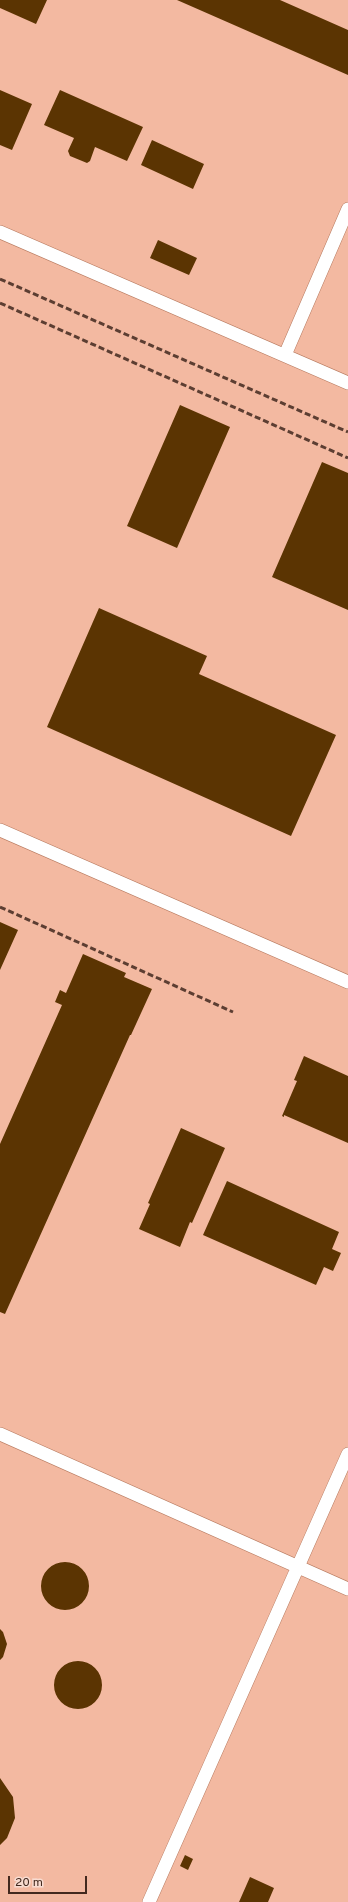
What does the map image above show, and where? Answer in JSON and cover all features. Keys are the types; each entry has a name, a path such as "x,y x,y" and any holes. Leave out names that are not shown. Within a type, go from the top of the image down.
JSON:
{"lane":[{"path":"285,355 348,209"},
{"path":"0,232 348,383"},
{"path":"0,830 348,982"},
{"path":"0,1434 348,1589"},
{"path":"149,1902 348,1454"}],"shaded area":[{"path":"0,0 348,0 348,1902 0,1902"}],"building":[{"path":"0,0 47,0 36,24 0,8"},
{"path":"177,0 280,0 348,30 348,75"},
{"path":"0,90 32,104 12,150 0,145"},
{"path":"60,90 143,127 127,161 95,147 90,161 87,163 70,156 68,151 74,138 44,125"},
{"path":"152,140 204,164 193,189 141,165"},
{"path":"158,240 197,258 189,275 150,258"},
{"path":"180,405 230,427 177,548 127,526"},
{"path":"322,462 348,473 348,610 272,577"},
{"path":"99,608 207,656 199,674 336,735 291,836 47,727"},
{"path":"0,922 18,930 0,970"},
{"path":"83,954 126,973 124,977 152,989 5,1314 0,1312 0,1144 62,1005 55,1002 60,990 66,993"},
{"path":"304,1056 348,1076 348,1143 284,1115 284,1117 282,1116 297,1081 294,1080"},
{"path":"181,1128 225,1148 192,1223 190,1222 180,1247 139,1229 150,1204 148,1203"},
{"path":"227,1181 339,1232 332,1249 341,1253 333,1271 324,1267 316,1285 203,1235"},
{"path":"65,1562 74,1564 82,1569 87,1577 89,1586 87,1595 82,1603 74,1608 65,1610 56,1608 48,1603 43,1595 41,1586 43,1577 48,1569 56,1564"},
{"path":"0,1629 3,1632 7,1644 3,1657 0,1660"},
{"path":"78,1661 87,1663 95,1668 100,1676 102,1685 100,1694 95,1702 87,1707 78,1709 69,1707 61,1702 56,1694 54,1685 56,1676 61,1668 69,1663"},
{"path":"0,1778 13,1797 15,1818 7,1838 0,1845"},
{"path":"185,1855 193,1859 188,1870 180,1866"},
{"path":"250,1877 274,1888 268,1902 239,1902"}],"railway":[{"path":"0,279 348,432"},
{"path":"0,303 348,458"},
{"path":"0,907 233,1012"}]}
